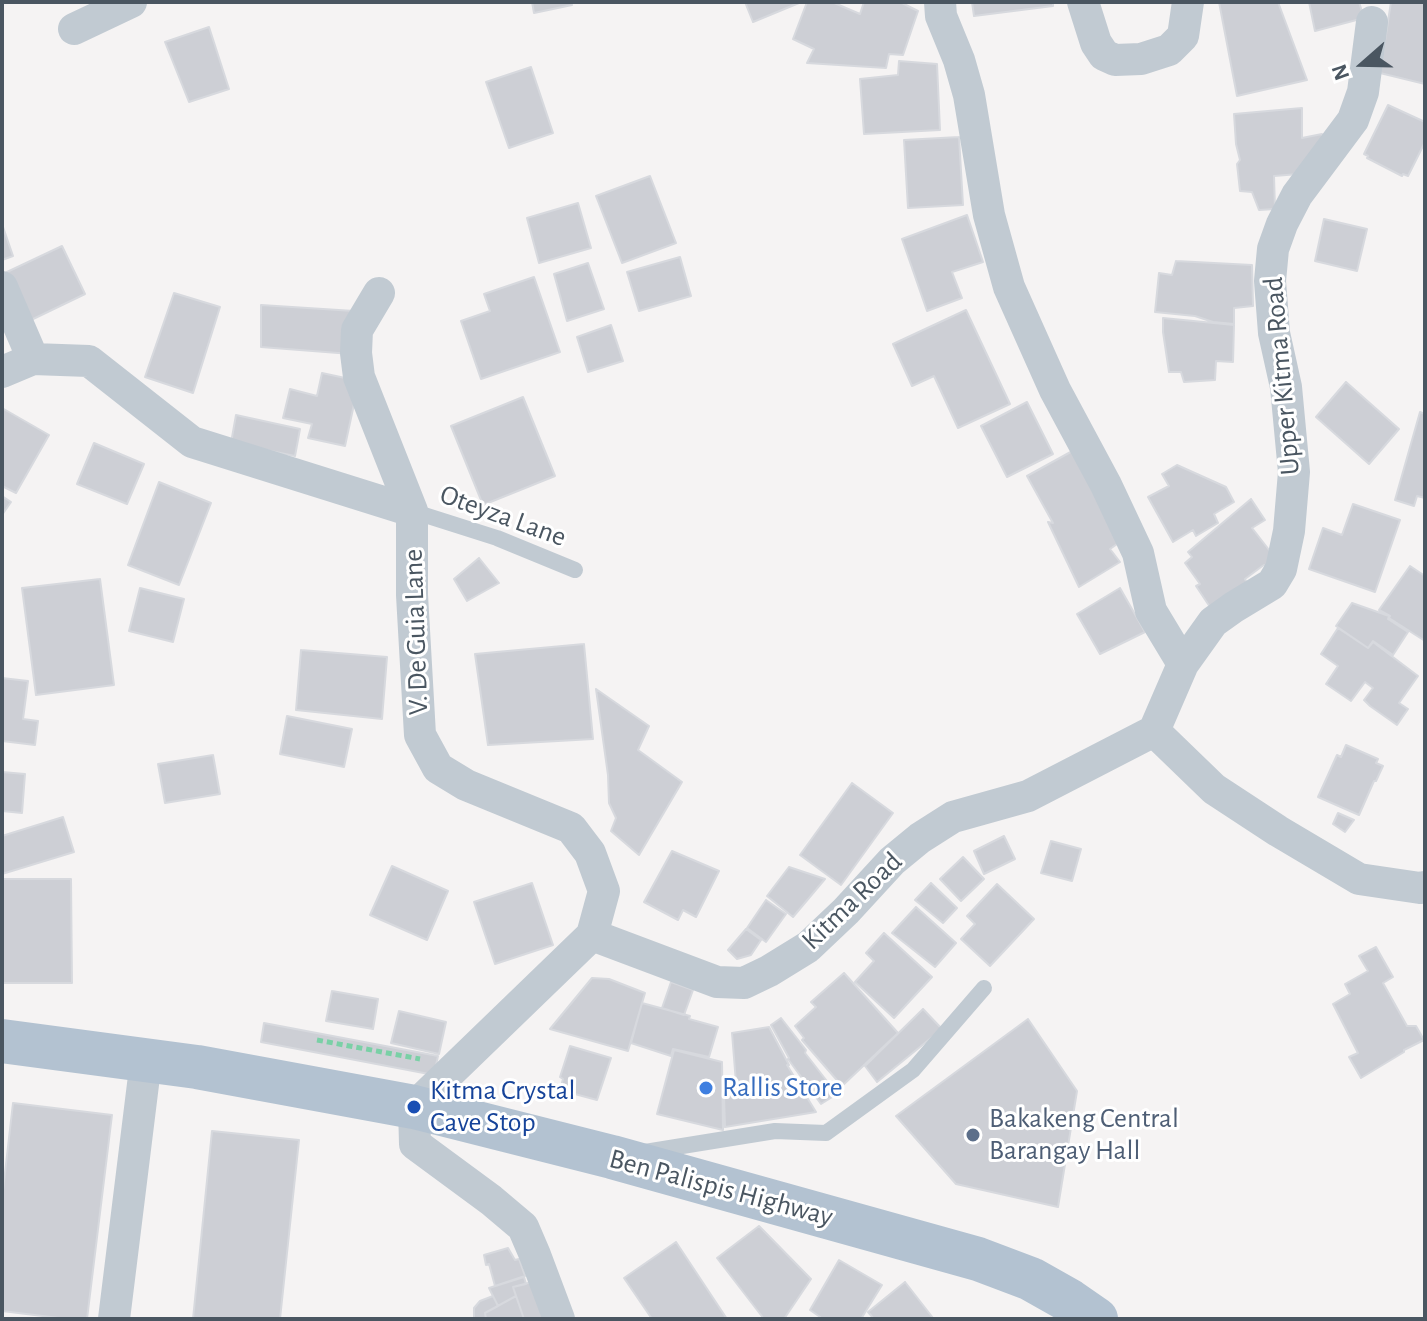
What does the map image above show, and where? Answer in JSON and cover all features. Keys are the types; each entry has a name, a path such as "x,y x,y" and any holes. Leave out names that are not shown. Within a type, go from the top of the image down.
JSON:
{"main road":[{"name":"Ben Palispis Highway","path":"2,1041 197,1067 414,1107 612,1157 978,1259 1031,1279 1096,1319"}],"street":[{"path":"74,29 131,2"},
{"path":"940,2 941,16 969,95 989,215 1009,287 1055,390 1138,553 1151,611 1183,664"},
{"path":"1083,2 1096,43 1104,55 1115,60 1141,59 1169,50 1183,36 1188,2"},
{"name":"Upper Kitma Road","path":"1154,731 1183,664 1213,622 1272,584 1281,569 1289,531 1294,472 1286,387 1274,333 1270,281 1273,249 1297,195 1353,120 1363,92 1372,22"},
{"path":"2,287 33,359"},
{"name":"V. De Guia Lane","path":"379,293 357,330 356,353 359,377 412,511 412,595 420,735 438,768 466,785 571,828 590,853 604,891 592,935"},
{"path":"2,372 33,359 89,361 192,442 412,511"},
{"path":"1154,731 1214,789 1359,879 1425,887"},
{"name":"Kitma Road","path":"592,935 717,982 744,983 808,947 892,861 953,817 1028,796 1154,731"},
{"path":"559,1319 523,1227 415,1144 414,1107 592,935"},
{"path":"114,1319 146,1060"}],"lane":[{"name":"Oteyza Lane","path":"412,511 497,538 575,570"},
{"path":"612,1157 775,1131 826,1133 913,1070 984,988"}],"path":[{"path":"317,1040 433,1062"}],"building":[{"path":"532,2 571,2 572,5 534,13"},
{"path":"745,2 799,2 799,3 753,22"},
{"path":"807,2 832,2 860,14 864,2 900,2 918,11 903,55 889,54 886,68 807,63 814,49 793,39"},
{"path":"972,2 1053,2 1053,6 974,16"},
{"path":"1219,2 1278,2 1307,80 1237,96"},
{"path":"1309,2 1359,2 1364,18 1315,31"},
{"path":"1391,2 1425,2 1425,84 1380,73"},
{"path":"209,27 229,89 189,102 165,42"},
{"path":"899,61 937,64 940,130 864,134 860,79 898,75"},
{"path":"531,67 553,133 509,148 486,82"},
{"path":"1388,105 1425,122 1425,142 1408,176 1402,176 1364,154"},
{"path":"1302,108 1302,138 1322,134 1322,158 1299,174 1274,176 1275,209 1259,210 1252,192 1240,191 1237,164 1240,160 1234,114"},
{"path":"959,137 963,205 908,208 904,140"},
{"path":"650,176 676,243 622,263 596,196"},
{"path":"578,203 591,248 539,263 527,218"},
{"path":"967,215 983,262 952,272 962,298 927,311 902,239"},
{"path":"1324,219 1367,229 1357,271 1315,261"},
{"path":"2,224 13,256 2,260"},
{"path":"62,246 85,294 29,321 7,272"},
{"path":"680,257 691,296 639,311 627,272"},
{"path":"1176,261 1252,265 1253,306 1234,308 1234,324 1155,312 1159,273 1172,275"},
{"path":"588,263 604,309 567,321 554,274"},
{"path":"534,277 560,352 481,379 461,321 490,311 484,294"},
{"path":"174,293 220,307 193,393 145,377"},
{"path":"261,305 354,311 351,354 261,347"},
{"path":"966,310 1010,404 958,428 934,376 912,386 893,344"},
{"path":"1163,318 1234,325 1233,362 1216,361 1215,380 1184,382 1181,372 1169,372"},
{"path":"611,325 623,361 588,372 577,337"},
{"path":"322,373 359,381 345,446 308,438 312,424 283,418 290,389 317,396"},
{"path":"1346,382 1399,429 1369,464 1316,417"},
{"path":"523,397 555,476 483,505 451,426"},
{"path":"1027,402 1053,454 1007,477 981,426"},
{"path":"2,408 49,435 16,493 2,486"},
{"path":"1420,412 1425,414 1425,498 1417,496 1414,506 1395,500"},
{"path":"236,415 300,429 295,456 231,443"},
{"path":"94,443 144,464 127,504 77,484"},
{"path":"1076,449 1127,537 1110,549 1120,562 1079,587 1048,522 1053,523 1027,476"},
{"path":"1177,465 1226,487 1234,502 1214,514 1218,523 1196,536 1193,530 1173,542 1148,497 1169,486 1162,474"},
{"path":"159,482 211,503 179,585 128,565"},
{"path":"2,496 11,502 2,515"},
{"path":"1251,499 1265,520 1252,528 1273,555 1269,568 1261,567 1245,579 1248,586 1212,610 1196,586 1200,584 1185,563 1192,557 1188,552"},
{"path":"1353,504 1400,520 1375,592 1309,569 1323,528 1342,535"},
{"path":"479,558 499,583 467,601 454,579"},
{"path":"1410,566 1425,576 1425,641 1379,610"},
{"path":"100,579 114,685 36,695 22,588"},
{"path":"140,588 184,599 173,642 129,631"},
{"path":"1120,588 1145,632 1100,654 1077,614"},
{"path":"1352,603 1389,616 1388,619 1408,632 1393,655 1373,641 1368,648 1336,626"},
{"path":"1338,628 1368,648 1373,642 1418,676 1399,703 1408,709 1397,725 1364,700 1373,688 1365,682 1351,701 1326,684 1338,666 1321,654"},
{"path":"584,644 593,739 488,745 475,654"},
{"path":"301,650 387,657 382,719 296,710"},
{"path":"2,678 28,681 23,719 38,721 35,745 2,741"},
{"path":"596,689 649,726 638,750 682,782 639,855 611,831 616,818 609,803"},
{"path":"287,716 352,729 344,767 280,754"},
{"path":"1346,745 1378,759 1376,763 1383,766 1359,815 1318,797 1337,755 1341,757"},
{"path":"213,755 220,794 165,803 158,764"},
{"path":"2,772 25,774 22,813 2,811"},
{"path":"852,783 893,813 841,885 800,855"},
{"path":"1338,813 1354,820 1345,832 1333,824"},
{"path":"63,817 74,852 2,874 2,836"},
{"path":"1004,836 1015,859 984,874 974,851"},
{"path":"1051,841 1081,849 1072,881 1041,873"},
{"path":"672,851 719,871 696,917 683,910 678,920 644,902"},
{"path":"963,857 984,879 961,901 940,879"},
{"path":"392,866 448,891 427,940 370,915"},
{"path":"789,867 825,879 793,917 767,896"},
{"path":"2,879 71,879 72,983 2,983"},
{"path":"532,883 553,945 495,964 474,902"},
{"path":"931,883 957,908 943,923 915,900"},
{"path":"997,884 1034,919 990,966 961,939 975,924 967,916"},
{"path":"766,900 786,914 766,942 747,928"},
{"path":"916,907 956,943 935,967 892,933"},
{"path":"746,929 761,940 751,955 737,959 728,950"},
{"path":"884,933 932,977 894,1018 855,982 874,961 866,953"},
{"path":"1376,947 1393,977 1383,983 1407,1026 1416,1026 1424,1040 1361,1078 1349,1057 1358,1053 1333,1004 1350,994 1345,984 1368,971 1359,956"},
{"path":"844,973 898,1033 842,1086 802,1040 804,1038 795,1026 816,1007 811,1002"},
{"path":"592,978 609,979 645,993 628,1051 550,1029"},
{"path":"671,982 693,990 684,1015 662,1008"},
{"path":"332,991 378,999 373,1029 326,1021"},
{"path":"642,1003 718,1027 709,1057 673,1049 671,1056 631,1043"},
{"path":"923,1009 942,1029 877,1082 865,1066"},
{"path":"399,1011 446,1022 439,1054 391,1043"},
{"path":"781,1018 837,1094 821,1104 788,1059 771,1025"},
{"path":"1028,1019 1077,1091 1058,1207 956,1184 896,1116"},
{"path":"264,1023 438,1056 434,1075 261,1042"},
{"path":"769,1027 787,1065 816,1112 725,1127 724,1096 737,1095 732,1033"},
{"path":"570,1046 611,1058 597,1100 560,1090 563,1079 560,1077"},
{"path":"674,1050 722,1062 723,1130 657,1114"},
{"path":"13,1103 112,1115 87,1319 2,1311 2,1199"},
{"path":"212,1131 299,1140 280,1319 193,1319"},
{"path":"759,1226 811,1279 784,1319 764,1319 717,1258"},
{"path":"676,1242 727,1319 652,1319 624,1278"},
{"path":"508,1248 515,1260 519,1259 525,1276 495,1286 484,1255"},
{"path":"839,1260 882,1285 861,1319 823,1319 810,1310"},
{"path":"524,1277 526,1284 513,1287 516,1296 498,1306 489,1288"},
{"path":"532,1282 543,1319 524,1319 513,1287"},
{"path":"905,1282 933,1318 874,1319 868,1312"},
{"path":"493,1296 498,1306 485,1313 486,1319 474,1319 474,1308 480,1301"},
{"path":"516,1296 524,1319 486,1319 485,1313"}],"place":[{"name":"Rallis Store","path":"706,1088"},
{"name":"Kitma Crystal Cave Stop","path":"414,1107"},
{"name":"Bakakeng Central Barangay Hall","path":"973,1135"}]}
